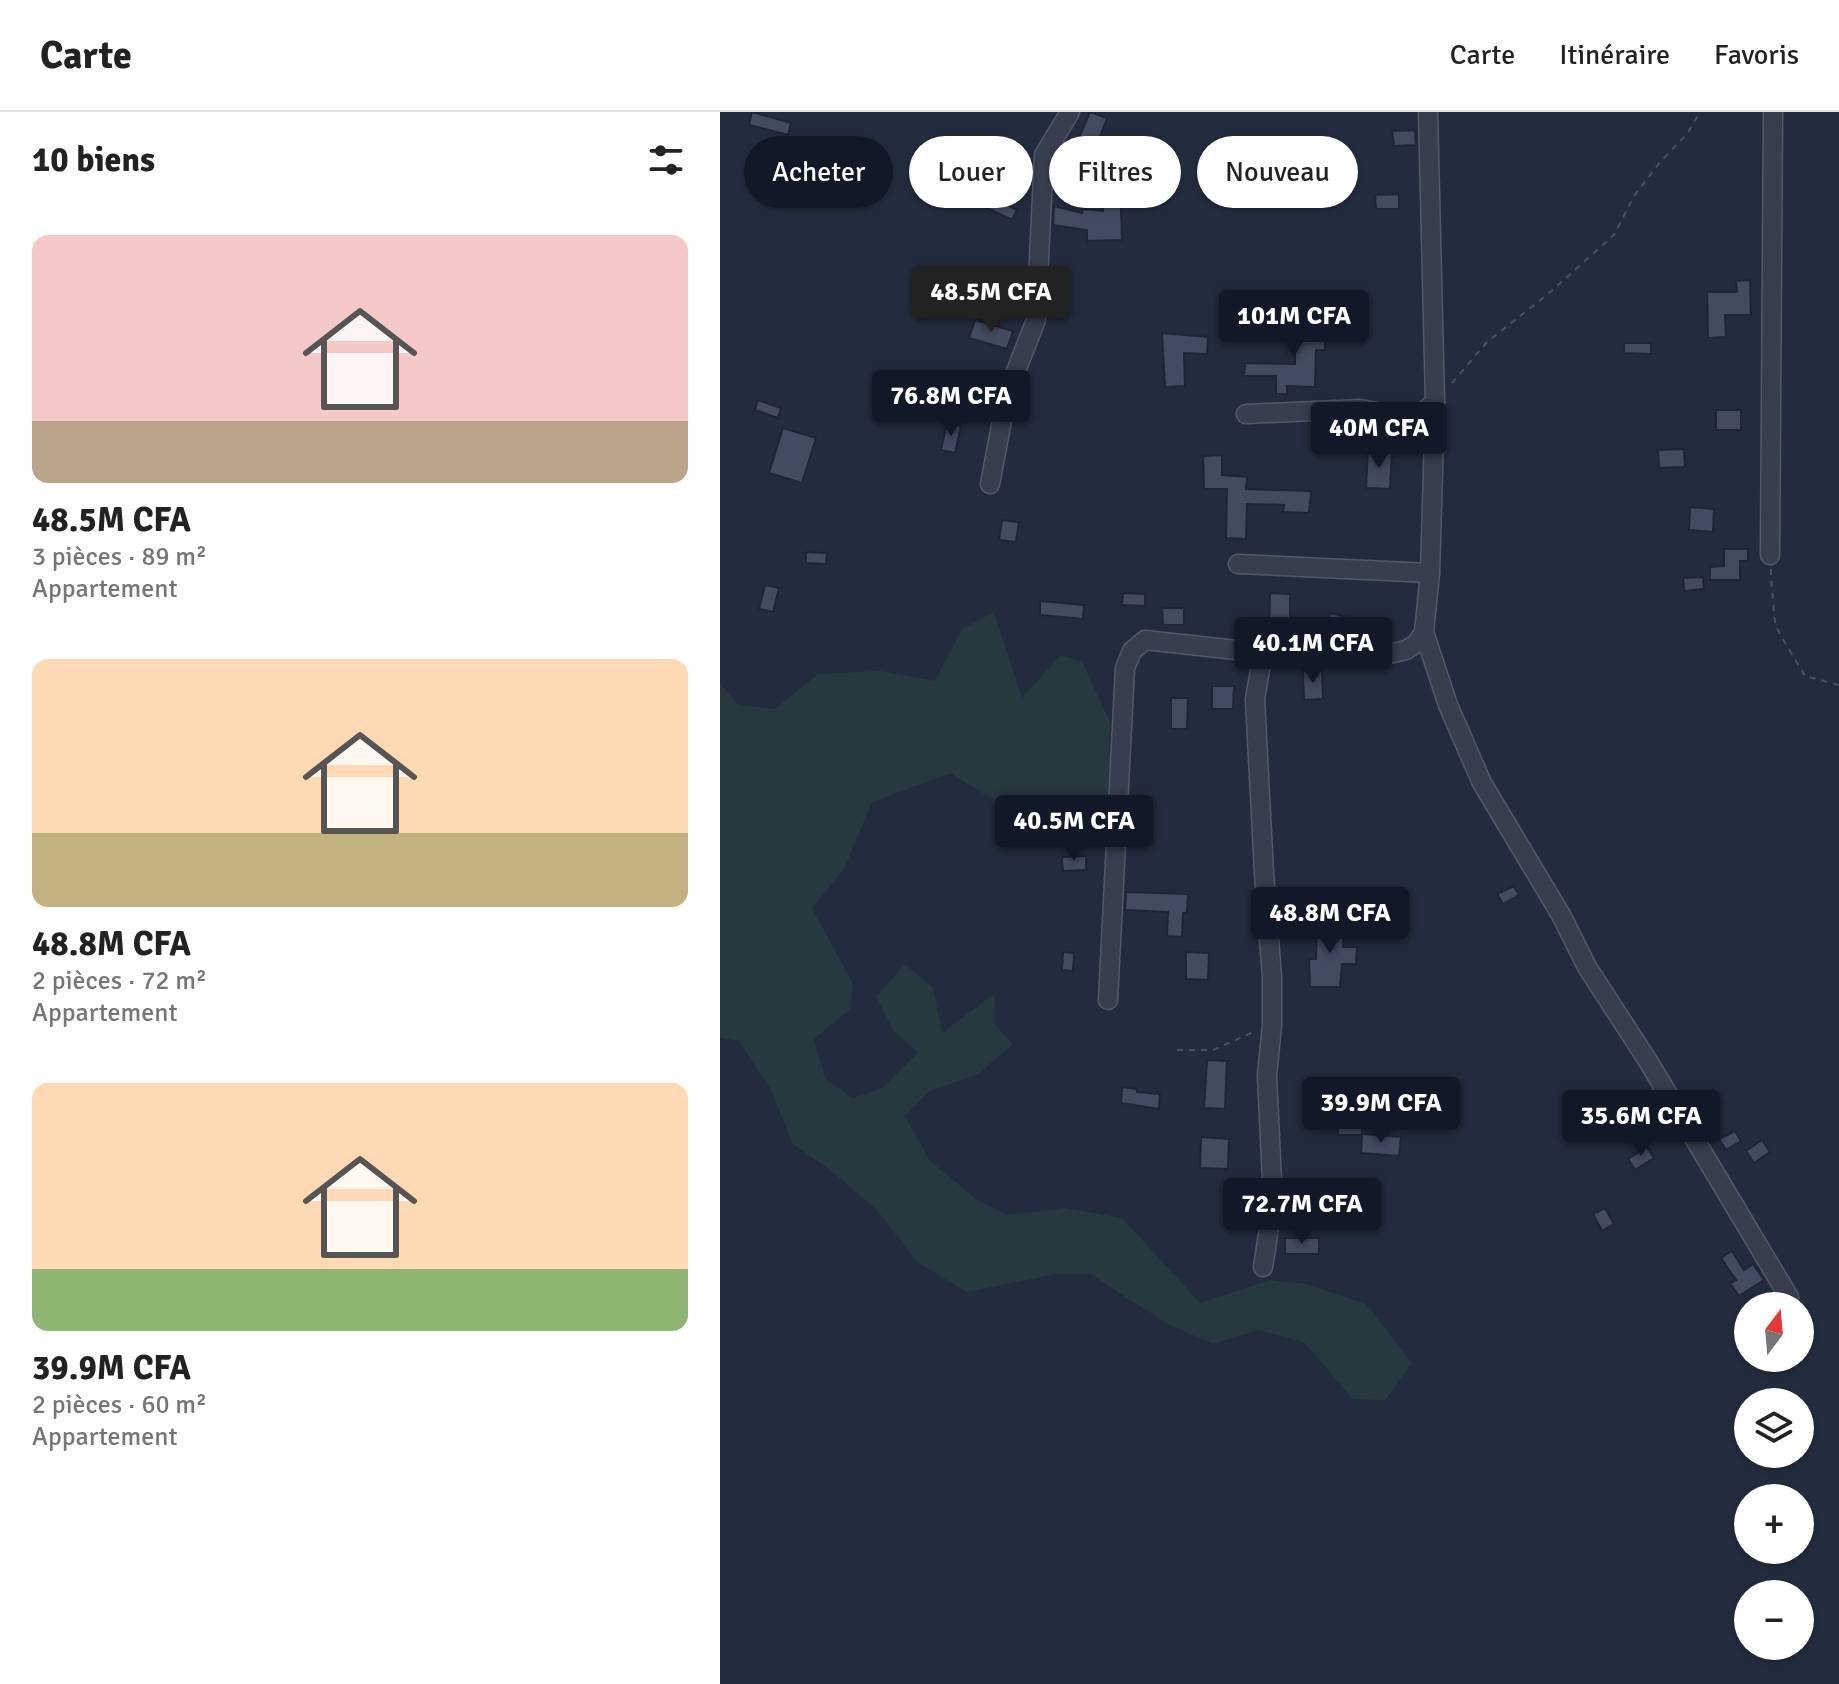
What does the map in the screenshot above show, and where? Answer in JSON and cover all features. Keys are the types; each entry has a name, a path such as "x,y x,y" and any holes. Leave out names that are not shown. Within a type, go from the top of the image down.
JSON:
{"street":[{"path":"990,484 1007,394 1036,320 1044,155 1070,112"},
{"path":"1428,112 1435,402 1430,573 1424,632 1448,705 1482,783 1561,915 1587,967 1656,1074 1786,1292"},
{"path":"1770,555 1773,112"},
{"path":"1246,414 1360,409 1415,419 1435,402"},
{"path":"1238,564 1430,573"},
{"path":"1108,1000 1125,668 1132,651 1145,640 1263,653 1389,654 1406,650 1417,643 1424,632"},
{"path":"1263,653 1255,699 1272,978 1267,1076 1273,1202 1263,1267"}],"path":[{"path":"1435,402 1487,342 1548,294 1614,235 1634,196 1687,134 1700,112"},
{"path":"1770,555 1771,586 1776,604 1774,622 1805,676 1839,685"},
{"path":"1177,1050 1213,1050 1272,1025"}],"shaded area":[{"path":"994,612 1022,698 1061,655 1082,662 1110,722 1108,798 995,801 951,773 872,802 844,869 812,908 853,984 850,1009 814,1039 825,1079 853,1098 882,1088 918,1053 893,1030 876,997 905,964 933,988 942,1033 994,994 995,1025 1013,1044 978,1074 928,1092 905,1116 930,1161 976,1199 1007,1215 1064,1208 1122,1218 1200,1303 1270,1280 1306,1284 1366,1304 1412,1363 1385,1400 1353,1399 1304,1342 1258,1330 1213,1344 1168,1324 1090,1274 1055,1274 967,1292 917,1262 877,1210 829,1169 793,1144 770,1088 739,1041 720,1037 720,683 738,705 775,709 818,674 880,671 935,681 962,629"}],"building":[{"path":"752,112 791,123 788,135 749,125"},
{"path":"1090,112 1107,118 1100,136 1080,136"},
{"path":"1415,130 1416,145 1394,146 1392,131"},
{"path":"1399,194 1399,209 1376,209 1375,195"},
{"path":"987,208 1013,208 1017,210 1012,220"},
{"path":"1054,208 1082,213 1083,209 1103,211 1103,208 1121,208 1122,240 1087,241 1087,230 1053,225"},
{"path":"1750,280 1751,315 1725,315 1726,337 1708,338 1707,292 1737,292 1736,281"},
{"path":"1287,312 1310,314 1308,335 1325,335 1325,350 1316,350 1315,387 1287,386 1287,394 1276,394 1276,376 1244,376 1245,363 1295,364 1295,332 1285,331"},
{"path":"975,320 1013,331 1007,349 969,338"},
{"path":"1162,333 1208,337 1207,354 1184,353 1185,386 1165,387"},
{"path":"1624,343 1651,343 1651,354 1624,353"},
{"path":"758,400 781,408 778,418 755,410"},
{"path":"1716,410 1741,410 1741,430 1716,430"},
{"path":"947,423 961,426 955,453 941,450"},
{"path":"783,428 816,438 802,483 769,473"},
{"path":"1684,449 1685,467 1659,468 1658,450"},
{"path":"1368,451 1392,452 1390,489 1366,488"},
{"path":"1222,455 1222,475 1247,477 1246,489 1311,491 1309,513 1283,512 1284,505 1247,504 1246,539 1226,538 1227,489 1204,489 1203,456"},
{"path":"1690,507 1714,509 1713,532 1689,530"},
{"path":"1002,520 1019,522 1016,542 999,540"},
{"path":"1724,549 1748,549 1748,561 1740,561 1740,580 1710,580 1710,567 1724,566"},
{"path":"806,552 827,553 826,564 806,563"},
{"path":"1703,577 1704,589 1684,591 1683,578"},
{"path":"765,585 779,588 773,612 759,609"},
{"path":"1123,593 1145,594 1145,606 1122,605"},
{"path":"1270,593 1290,594 1290,632 1269,632"},
{"path":"1040,601 1084,605 1083,619 1040,615"},
{"path":"1162,608 1184,608 1184,625 1163,625"},
{"path":"1330,613 1370,622 1366,639 1326,630"},
{"path":"1322,670 1323,699 1304,700 1303,671"},
{"path":"1212,686 1234,686 1233,709 1212,709"},
{"path":"1171,698 1188,698 1187,729 1171,729"},
{"path":"1086,856 1086,870 1063,871 1062,857"},
{"path":"1514,886 1519,895 1503,904 1497,894"},
{"path":"1126,892 1188,894 1182,937 1167,936 1168,912 1125,910"},
{"path":"1317,921 1344,922 1343,947 1357,947 1356,964 1342,964 1340,987 1310,987 1309,959 1316,959"},
{"path":"1063,952 1074,953 1073,971 1062,970"},
{"path":"1186,952 1209,953 1208,980 1186,979"},
{"path":"1207,1060 1227,1061 1225,1109 1204,1108"},
{"path":"1122,1087 1160,1094 1159,1109 1121,1103"},
{"path":"1338,1114 1362,1114 1362,1135 1338,1135"},
{"path":"1660,1119 1666,1129 1649,1138 1644,1128"},
{"path":"1735,1131 1741,1141 1726,1150 1719,1139"},
{"path":"1362,1134 1401,1137 1399,1156 1361,1153"},
{"path":"1201,1137 1229,1139 1228,1169 1200,1168"},
{"path":"1762,1140 1770,1152 1754,1163 1746,1151"},
{"path":"1647,1147 1654,1158 1635,1170 1628,1159"},
{"path":"1338,1199 1355,1200 1354,1218 1296,1216 1297,1200 1338,1202"},
{"path":"1605,1208 1614,1224 1602,1231 1593,1214"},
{"path":"1285,1238 1319,1238 1319,1254 1285,1254"},
{"path":"1732,1251 1744,1270 1753,1264 1764,1280 1745,1292 1736,1292 1730,1283 1736,1280 1721,1258"}]}
